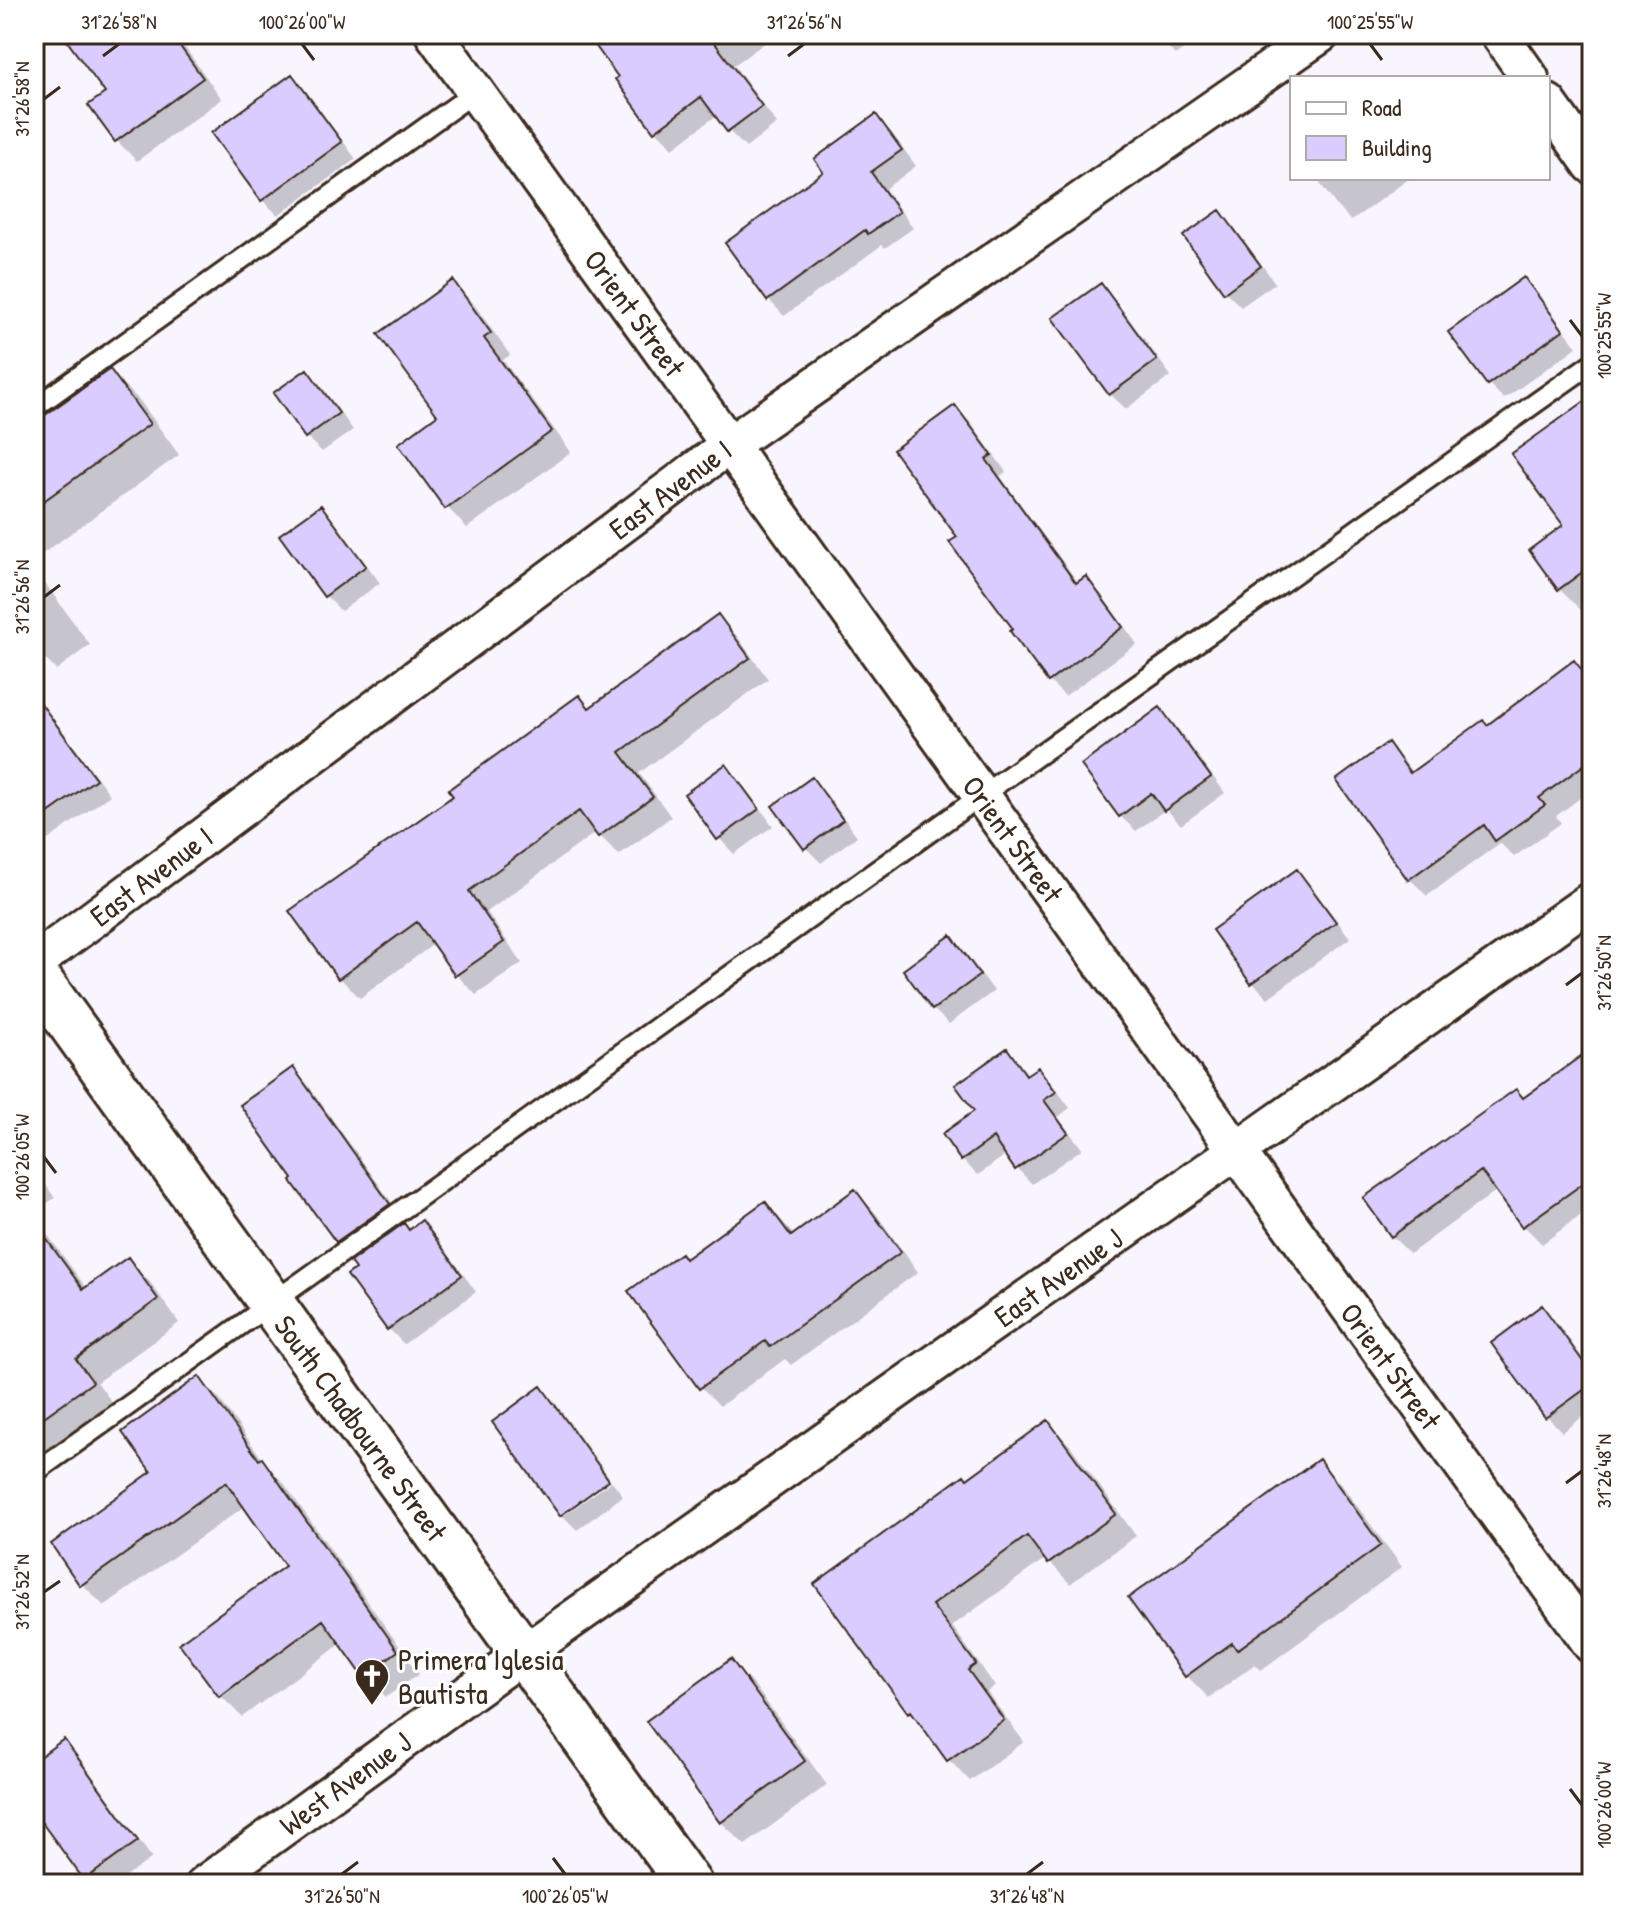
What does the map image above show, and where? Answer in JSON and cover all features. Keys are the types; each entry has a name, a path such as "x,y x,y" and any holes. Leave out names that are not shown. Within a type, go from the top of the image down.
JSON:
{"main road":[{"name":"South Chadbourne Street","path":"34,973 689,1884"}],"street":[{"name":"Orient Street","path":"434,34 1592,1645"},
{"name":"East Avenue I","path":"34,963 729,445 1321,34"},
{"path":"1499,34 1529,76"},
{"path":"1550,106 1592,165"},
{"name":"East Avenue J","path":"523,1654 1592,900"},
{"name":"West Avenue J","path":"205,1884 523,1654"}],"lane":[{"path":"34,408 475,92"},
{"path":"34,1473 1592,363"}],"building":[{"path":"62,34 171,34 203,78 115,142 88,105 105,93"},
{"path":"587,34 708,34 762,106 727,132 701,97 654,132"},
{"path":"292,74 342,142 261,201 211,133"},
{"path":"876,114 902,150 871,172 899,212 868,234 865,230 767,301 725,243 823,172 814,159"},
{"path":"1220,210 1261,266 1224,293 1183,236"},
{"path":"1524,277 1563,330 1487,385 1448,332"},
{"path":"453,280 491,333 484,338 552,431 445,509 398,444 437,415 378,334"},
{"path":"1101,283 1157,360 1109,395 1052,318"},
{"path":"110,369 150,424 34,508 34,423"},
{"path":"307,369 339,413 305,438 273,393"},
{"path":"1592,396 1592,565 1558,590 1529,550 1563,525 1511,454"},
{"path":"955,405 992,455 986,459 1076,583 1086,576 1123,627 1048,682 949,542 957,537 893,450"},
{"path":"321,505 366,566 324,597 279,535"},
{"path":"718,614 750,658 620,752 653,797 598,837 579,811 469,891 504,942 455,976 417,922 338,979 289,911 453,796 448,790 579,695 589,708"},
{"path":"1574,660 1592,683 1592,759 1539,798 1545,805 1495,841 1484,825 1408,880 1336,780 1388,742 1410,773 1483,720 1487,725"},
{"path":"34,694 96,779 34,823"},
{"path":"1160,707 1211,777 1164,811 1151,793 1119,817 1081,765"},
{"path":"726,764 759,809 717,840 684,794"},
{"path":"812,777 843,820 804,849 772,806"},
{"path":"1297,869 1336,922 1251,984 1212,930"},
{"path":"951,935 980,975 932,1010 903,970"},
{"path":"1007,1048 1026,1075 1038,1067 1056,1092 1044,1100 1068,1133 1015,1170 993,1138 961,1161 942,1134 974,1111 955,1085"},
{"path":"1592,1048 1592,1177 1522,1227 1481,1171 1391,1237 1363,1198 1516,1089 1523,1098"},
{"path":"293,1067 390,1204 336,1242 240,1105"},
{"path":"855,1189 901,1252 770,1347 765,1341 699,1389 628,1291 681,1253 685,1259 765,1201 791,1236"},
{"path":"422,1220 462,1275 387,1330 347,1275 355,1269 350,1262 404,1223 409,1230"},
{"path":"34,1222 83,1289 128,1257 158,1299 76,1359 93,1382 34,1424"},
{"path":"1542,1305 1592,1374 1592,1384 1545,1418 1491,1343"},
{"path":"199,1376 259,1460 262,1458 398,1651 363,1676 323,1620 219,1697 179,1643 285,1566 226,1482 80,1586 51,1544 151,1472 122,1432"},
{"path":"541,1386 609,1480 560,1516 492,1422"},
{"path":"1048,1420 1116,1514 1048,1564 1027,1536 932,1605 976,1664 968,1670 1004,1720 947,1761 814,1584 964,1475 967,1479"},
{"path":"1319,1459 1381,1545 1237,1650 1232,1643 1185,1677 1128,1598"},
{"path":"731,1659 805,1761 720,1823 646,1721"},
{"path":"64,1739 138,1841 84,1880 34,1812 34,1761"}],"place":[{"name":"Primera Iglesia Bautista","path":"372,1707"}]}
